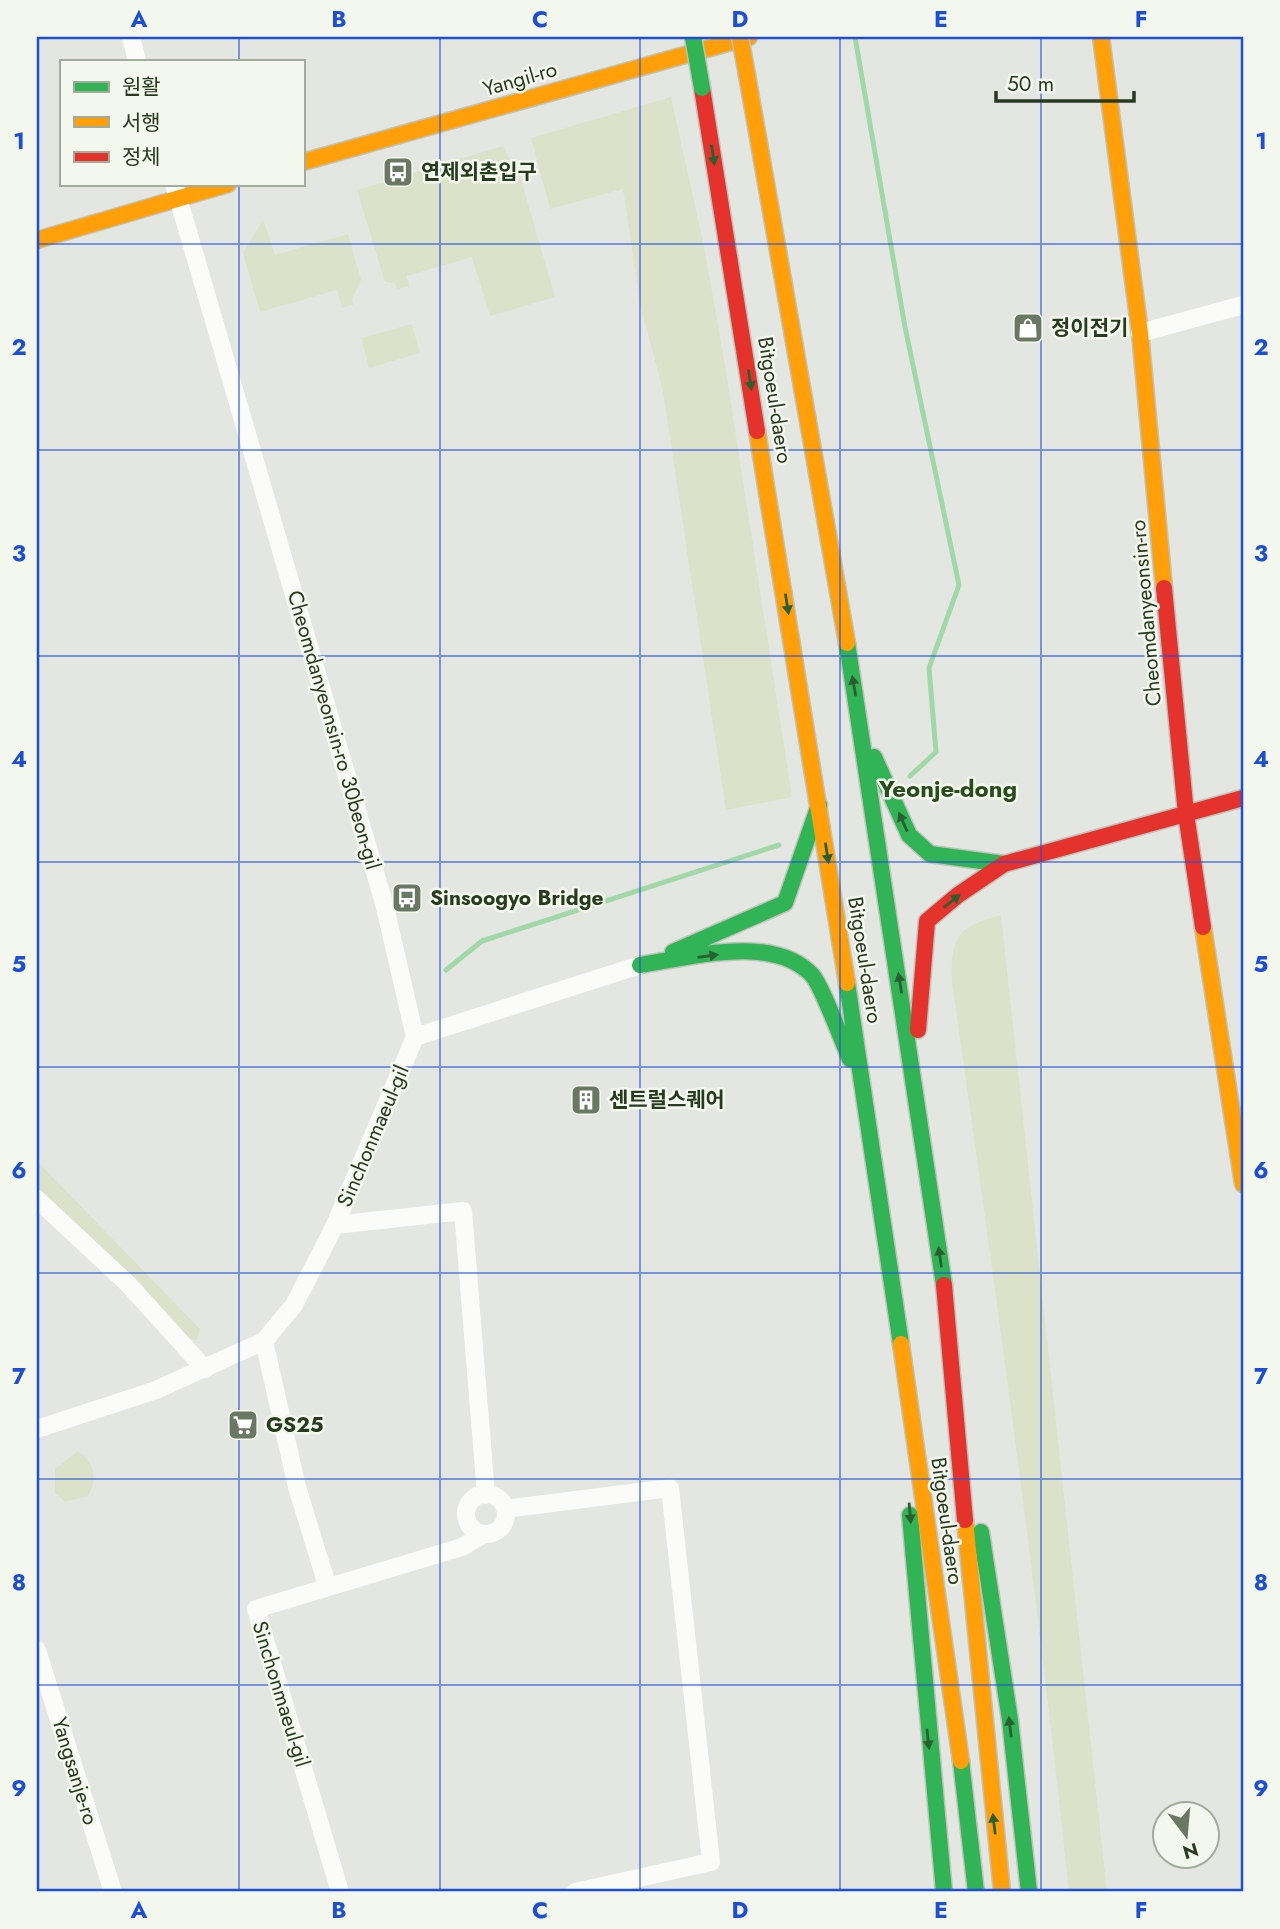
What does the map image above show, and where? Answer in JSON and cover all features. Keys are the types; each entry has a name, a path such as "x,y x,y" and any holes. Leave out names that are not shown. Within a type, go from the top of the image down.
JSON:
{"main road":[{"name":"Bitgoeul-daero","path":"693,37 820,802 864,1090 957,1728 976,1892"},
{"name":"Bitgoeul-daero","path":"740,37 862,728 945,1291 983,1723 1002,1892"},
{"name":"Yangil-ro","path":"304,162 749,37"},
{"name":"Cheomdanyeonsin-ro","path":"1101,37 1140,333 1186,814 1243,1184"},
{"path":"37,240 176,191 213,186"},
{"path":"862,728 909,835 930,854 1004,864"},
{"path":"915,1080 927,921 958,895 1004,864 1243,798"},
{"path":"640,965 785,903 820,802"},
{"path":"640,965 751,950 780,955 813,975 864,1090"},
{"path":"945,1291 1010,1720 1029,1892"},
{"path":"893,1298 926,1717 944,1892"}],"street":[{"path":"131,37 137,60"},
{"name":"Cheomdanyeonsin-ro 30beon-gil","path":"176,191 384,903 415,1037"},
{"path":"1140,333 1243,305"},
{"path":"415,1037 640,965"},
{"name":"Sinchonmaeul-gil","path":"37,1429 156,1390 264,1340 294,1306 335,1225 415,1037"},
{"path":"37,1199 129,1284 205,1369"},
{"path":"335,1225 463,1211 486,1494"},
{"path":"264,1340 296,1487 327,1585 462,1547 501,1527 505,1509 498,1499 486,1494"},
{"path":"505,1509 670,1488 711,1862 575,1892"},
{"path":"484,1534 472,1528 466,1516 469,1504 486,1494"},
{"name":"Sinchonmaeul-gil","path":"327,1585 256,1609 340,1892"},
{"name":"Yangsanje-ro","path":"37,1650 113,1892"}],"green space":[{"path":"671,97 704,246 725,365 792,797 726,810 663,391 641,308 623,189 550,209 531,138"},
{"path":"503,146 522,183 555,297 490,316 472,257 407,276 409,287 397,289 394,283 385,282 357,190"},
{"path":"263,220 275,255 348,234 361,280 352,299 353,305 342,308 337,290 260,312 243,253"},
{"path":"412,324 420,353 369,368 361,338"},
{"path":"1001,915 1107,1892 1069,1892 1029,1550 952,982 953,955 959,936 974,924"},
{"path":"37,1161 200,1329 197,1340 185,1339 37,1189"},
{"path":"78,1451 91,1466 93,1483 88,1496 65,1502 55,1493 55,1469"}],"waterway":[{"path":"855,37 905,327 959,585 929,668 936,752 910,776"},
{"path":"446,970 482,941 779,845"}],"traffic: fast":[{"path":"693,37 702,88"},
{"path":"847,643 944,1285"},
{"path":"874,757 909,835 930,854 1004,864"},
{"path":"673,952 785,903 819,805"},
{"path":"640,965 730,952 776,955 795,962 816,981 850,1059"},
{"path":"847,983 901,1344"},
{"path":"910,1515 944,1892"},
{"path":"981,1532 1010,1720 1029,1892"},
{"path":"961,1761 976,1892"}],"traffic: slow":[{"path":"740,37 747,75"},
{"path":"304,162 749,37"},
{"path":"1101,37 1140,333 1164,588"},
{"path":"747,75 847,643"},
{"path":"37,240 221,186"},
{"path":"757,431 847,983"},
{"path":"1203,927 1243,1184"},
{"path":"901,1344 961,1761"},
{"path":"965,1520 1002,1892"}],"traffic: jam":[{"path":"702,88 757,431"},
{"path":"1164,588 1186,814 1203,927"},
{"path":"918,1030 927,921 958,895 1004,864 1243,798"},
{"path":"944,1285 965,1520"}],"place":[{"name":"연제외촌입구","path":"398,172"},
{"name":"정이전기","path":"1028,328"},
{"name":"Sinsoogyo Bridge","path":"407,898"},
{"name":"센트럴스퀘어","path":"586,1100"},
{"name":"GS25","path":"243,1425"}],"district":[{"name":"Yeonje-dong","path":"948,789"}]}
